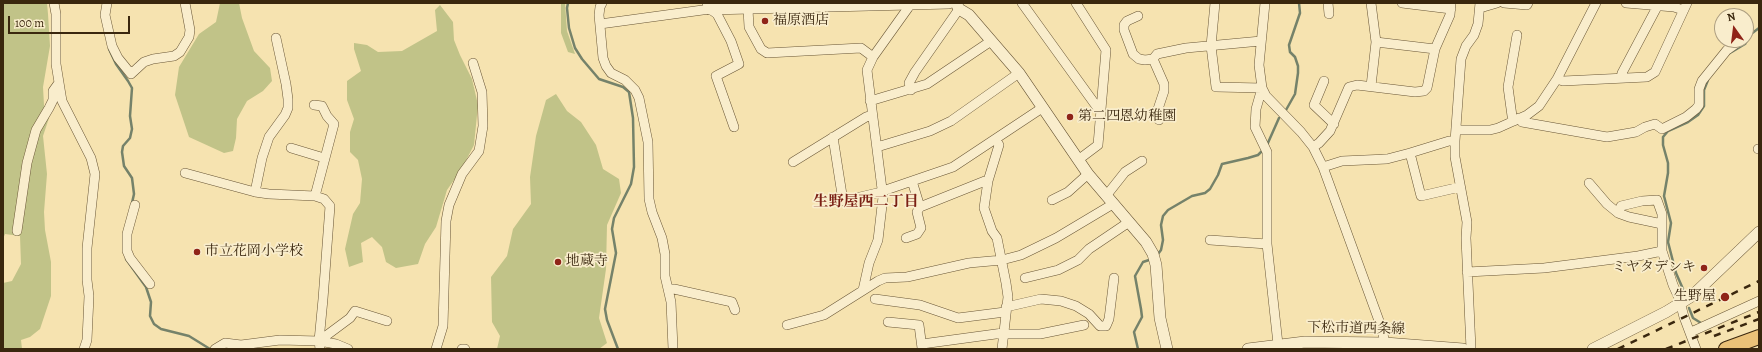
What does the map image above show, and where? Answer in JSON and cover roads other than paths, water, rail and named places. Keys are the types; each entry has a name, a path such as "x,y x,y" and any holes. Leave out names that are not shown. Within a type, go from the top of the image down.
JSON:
{"highway":[{"path":"1726,349 1759,337"}],"street":[{"path":"54,3 56,14 56,64 58,84 62,101 91,158 95,174 87,248 87,280 89,296 87,340 84,349"},
{"path":"107,3 105,15 112,46 118,58 131,74 144,62 174,56 180,52 189,37 190,30 185,3"},
{"path":"602,3 600,7 600,24 603,58 611,73 631,84 638,98 648,142 649,199 652,212 662,238 665,254 665,276 669,290 673,349"},
{"path":"600,24 693,7 709,6 748,9 910,3 955,5 968,15 1019,73 1088,174 1146,242 1153,254 1156,265 1160,318 1167,349"},
{"path":"863,290 868,263 878,240 883,190 867,70 873,57 910,3"},
{"path":"1022,3 1097,107 1101,109"},
{"path":"1076,3 1106,50 1098,145 1078,160"},
{"path":"1215,3 1211,46 1216,87 1262,88"},
{"path":"1265,3 1261,41 1260,78 1262,88 1266,96 1301,132 1313,147 1323,167 1380,322 1386,346"},
{"path":"1328,3 1329,14"},
{"path":"1371,3 1376,42 1371,86"},
{"path":"1313,147 1320,143 1330,131 1349,87 1357,85 1371,86 1415,92 1424,91 1427,88 1435,49 1446,24 1451,6 1402,3"},
{"path":"1471,349 1466,222 1455,157 1461,59 1466,46 1474,35 1478,24 1480,5 1497,3"},
{"path":"1504,3 1527,5 1528,3"},
{"path":"1456,130 1490,130 1517,119 1539,106 1557,79 1596,3"},
{"path":"1557,79 1563,81 1647,76 1655,72 1685,7 1626,3"},
{"path":"911,90 909,83 955,5"},
{"path":"709,6 717,14 731,41 740,64 716,76 734,127"},
{"path":"1622,77 1622,73 1657,6"},
{"path":"748,9 749,27 761,49 768,53 861,48 873,57"},
{"path":"1138,16 1127,21 1124,25 1124,30 1133,54 1139,59 1153,59 1157,54 1167,51 1261,41"},
{"path":"1517,35 1508,87 1512,116 1522,122 1607,137 1636,132 1655,124 1662,129 1686,117 1699,105 1699,89 1702,81 1730,48"},
{"path":"255,192 262,158 269,137 285,115 288,108 286,84 276,38"},
{"path":"870,101 927,84 991,41"},
{"path":"1376,42 1435,49"},
{"path":"1153,59 1164,84 1164,91 1158,109 1159,120"},
{"path":"436,349 443,326 446,221 449,205 462,174 479,151 483,126 482,92 473,63"},
{"path":"877,147 930,130 951,121 1019,73"},
{"path":"1324,81 1314,105 1334,124"},
{"path":"17,230 28,163 35,135 53,100 53,91 58,84"},
{"path":"1262,88 1256,109 1255,127 1267,152 1267,244 1278,344"},
{"path":"314,105 322,106 327,116 334,124 315,196"},
{"path":"833,137 843,201 883,190 953,167 996,140 1042,108"},
{"path":"793,162 866,117 872,115"},
{"path":"996,140 999,145 988,181 984,208 996,238 1006,283 1006,309 1002,349"},
{"path":"1323,167 1342,161 1387,160 1449,141 1455,141"},
{"path":"291,148 324,158"},
{"path":"1410,153 1421,196 1460,187"},
{"path":"787,326 824,315 885,278 921,274 969,262 1002,260 1021,255 1056,238 1110,200 1125,172 1142,161"},
{"path":"185,173 255,192 315,196 324,199 330,206 319,345"},
{"path":"1052,200 1068,192 1088,174"},
{"path":"912,181 920,207"},
{"path":"906,238 917,234 921,228 917,212 920,207 988,181"},
{"path":"1589,183 1607,204 1618,213 1629,217 1662,224"},
{"path":"1618,213 1621,206 1642,200 1657,200 1662,214 1662,251 1696,349"},
{"path":"135,205 127,234 127,251 130,258 150,284"},
{"path":"1025,278 1053,271 1078,260 1090,249 1129,222"},
{"path":"1593,349 1680,305 1692,296 1759,232"},
{"path":"1210,240 1267,244"},
{"path":"1468,272 1544,268 1638,256 1662,251"},
{"path":"875,299 920,305 958,318 1006,309 1041,299 1050,299 1076,306 1089,314 1100,326 1106,326 1110,313 1114,278"},
{"path":"669,290 674,289 732,302 735,310"},
{"path":"1691,332 1759,301"},
{"path":"319,345 350,318 355,311 387,321"},
{"path":"888,322 919,326 922,346 1003,333 1040,334 1084,325"},
{"path":"216,349 225,344 241,345 280,340 319,345 336,344 348,349"},
{"name":"下松市道西条線","path":"1248,349 1278,344 1305,342 1463,349"}],"waterway":[{"path":"568,3 569,28 575,48 599,79 623,87 629,92 633,118 634,167 631,184 614,218 612,229 616,253 605,309 607,320 618,349"},
{"path":"1286,110 1295,94 1298,73 1298,66 1295,57 1290,52 1289,45 1300,13 1299,3"},
{"path":"1730,53 1745,44 1751,34 1759,28"},
{"path":"109,49 116,64 132,88 130,116 132,129 130,138 123,146 122,152 124,166 132,178 134,194 132,203"},
{"path":"1683,289 1676,273 1668,242 1671,223 1664,196 1668,173 1668,163 1663,145 1663,137 1668,131 1688,122 1698,115 1704,106 1704,90 1708,80"},
{"path":"1267,145 1279,118"},
{"path":"1158,254 1161,250 1163,240 1161,225 1163,216 1168,210 1192,196 1205,193 1210,189 1222,164 1258,155 1263,150"},
{"path":"126,259 146,287 151,302 150,316 154,324 161,329 189,336 210,349"},
{"path":"1138,349 1134,332 1142,317 1135,276 1143,262 1149,260"},
{"path":"1689,308 1693,318 1701,323"}],"railway":[{"path":"1618,349 1759,281"},
{"path":"1666,349 1759,312"},
{"path":"1714,336 1759,319"}],"place":[{"name":"福原酒店","path":"765,21"},
{"name":"第二四恩幼稚園","path":"1070,117"},
{"name":"市立花岡小学校","path":"197,252"},
{"name":"地蔵寺","path":"558,262"},
{"name":"ミヤタデンキ","path":"1704,268"},
{"name":"生野屋","path":"1725,297"}],"district":[{"name":"生野屋西二丁目","path":"866,202"}]}
